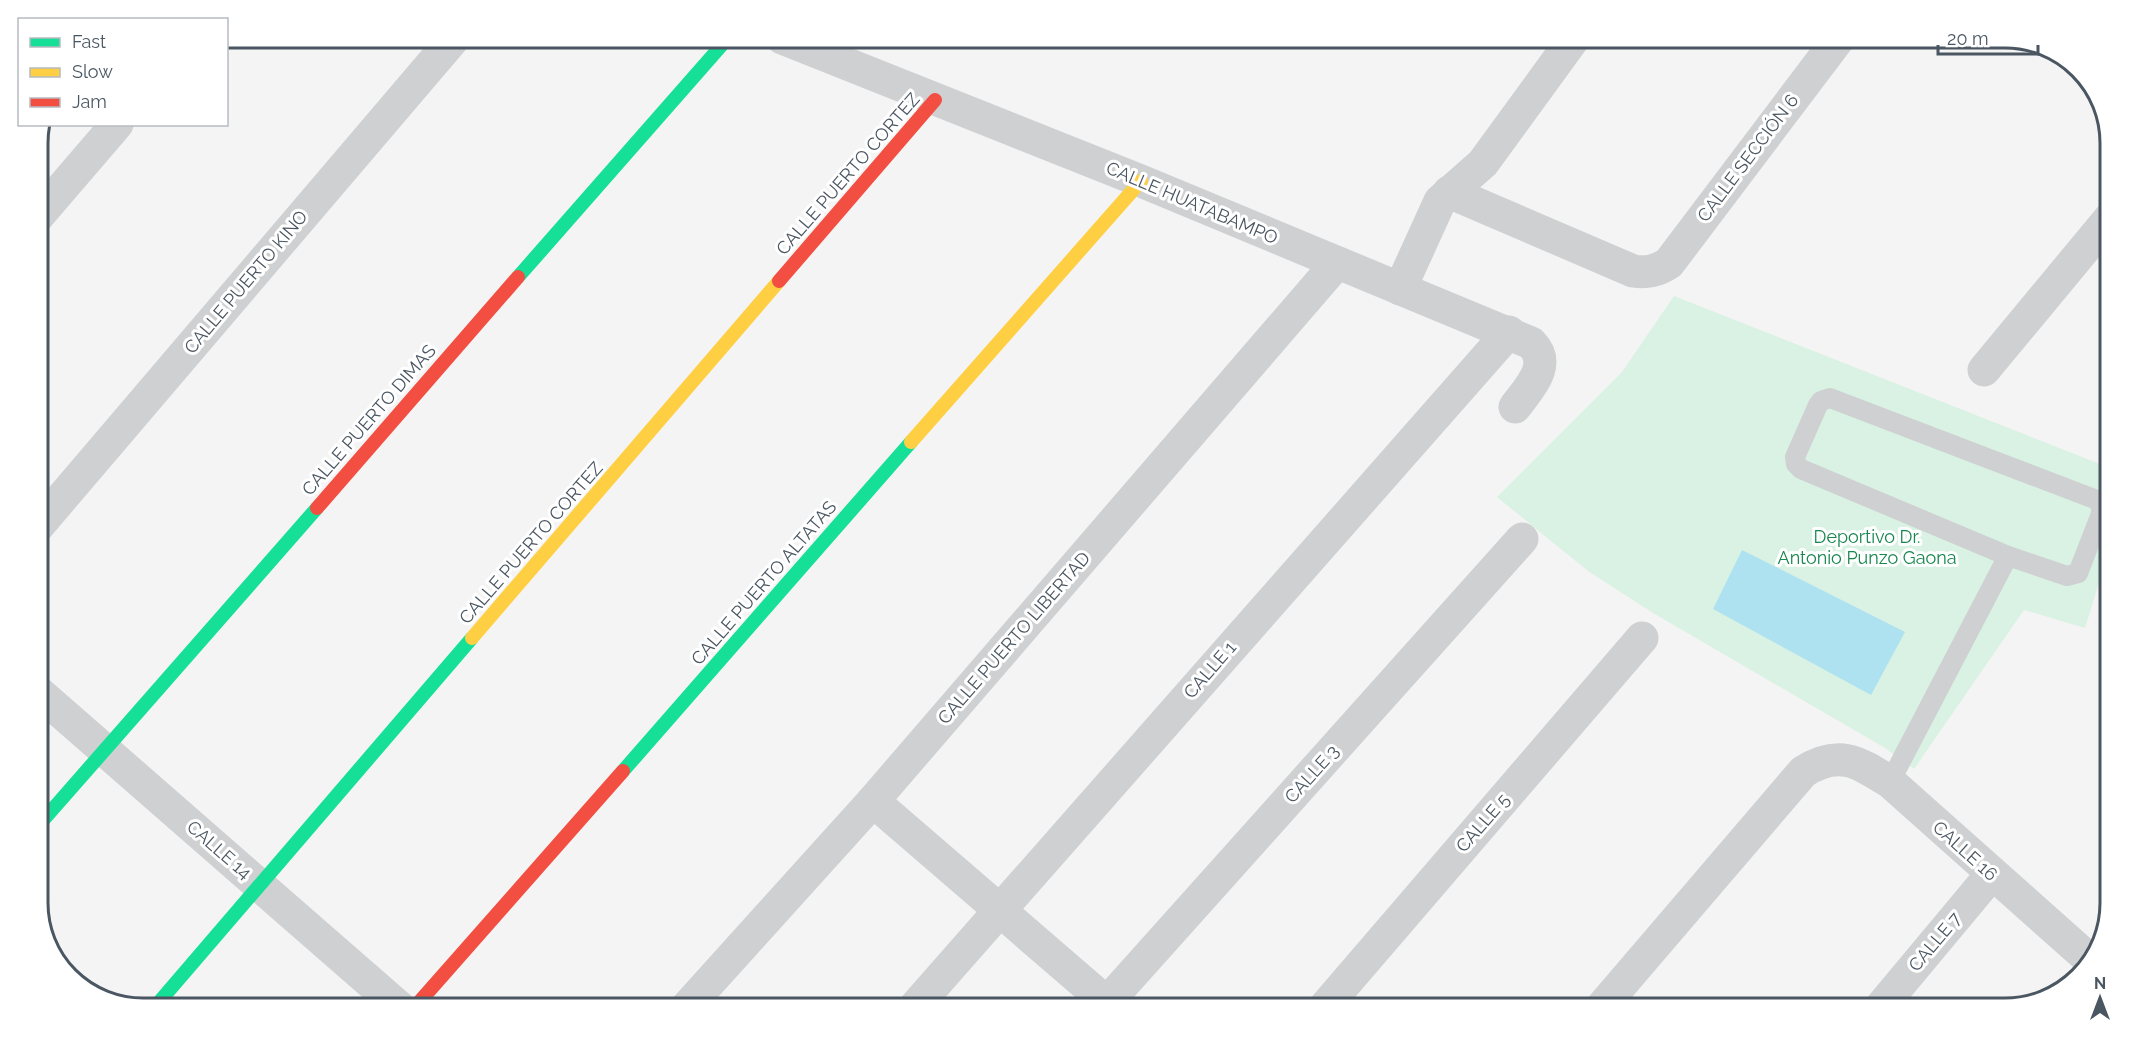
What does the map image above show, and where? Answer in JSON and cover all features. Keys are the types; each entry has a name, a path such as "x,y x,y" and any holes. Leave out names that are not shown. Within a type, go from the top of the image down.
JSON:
{"street":[{"name":"CALLE PUERTO KINO","path":"48,514 445,48"},
{"name":"CALLE PUERTO DIMAS","path":"48,814 719,48"},
{"name":"CALLE HUATABAMPO","path":"807,48 1141,181 1531,343 1541,358 1537,376 1515,407"},
{"path":"1400,289 1432,214 1449,192 1483,163 1567,48"},
{"name":"CALLE SECCIÓN 6","path":"1449,192 1633,271 1651,272 1669,263 1831,48"},
{"name":"CALLE PUERTO CORTEZ","path":"163,998 935,100"},
{"path":"48,204 115,126"},
{"name":"CALLE PUERTO ALTATAS","path":"423,998 1141,181"},
{"path":"1984,370 2100,230"},
{"name":"CALLE PUERTO LIBERTAD","path":"695,998 873,801 1337,263"},
{"name":"CALLE 1","path":"923,998 1509,332"},
{"name":"CALLE 3","path":"1115,998 1522,539"},
{"name":"CALLE 5","path":"1333,998 1642,638"},
{"name":"CALLE 14","path":"48,701 389,998"},
{"name":"CALLE 16","path":"1610,998 1803,772 1815,764 1831,760 1860,763 1890,782 1991,875 2084,955"},
{"path":"873,801 1097,998"},
{"name":"CALLE 7","path":"1888,998 1991,875"}],"lane":[{"path":"2100,508 2099,503 1830,398 1821,401 1795,457 1796,464 1801,469 2008,556 2067,576 2075,575 2081,567 2100,517"},
{"path":"1890,782 2008,556"}],"green space":[{"name":"Deportivo Dr. Antonio Punzo Gaona","path":"1674,296 2100,464 2100,579 2085,628 2024,610 1914,769 1885,748 1653,613 1588,571 1497,497 1622,372"}],"water":[{"path":"1742,550 1905,632 1871,695 1713,609"}],"traffic: fast":[{"path":"518,277 719,48"},
{"path":"623,771 911,442"},
{"path":"48,815 317,508"},
{"path":"163,998 472,638"}],"traffic: slow":[{"path":"911,442 1141,181"},
{"path":"472,638 779,281"}],"traffic: jam":[{"path":"779,281 935,100"},
{"path":"317,508 518,277"},
{"path":"423,998 623,771"}]}
